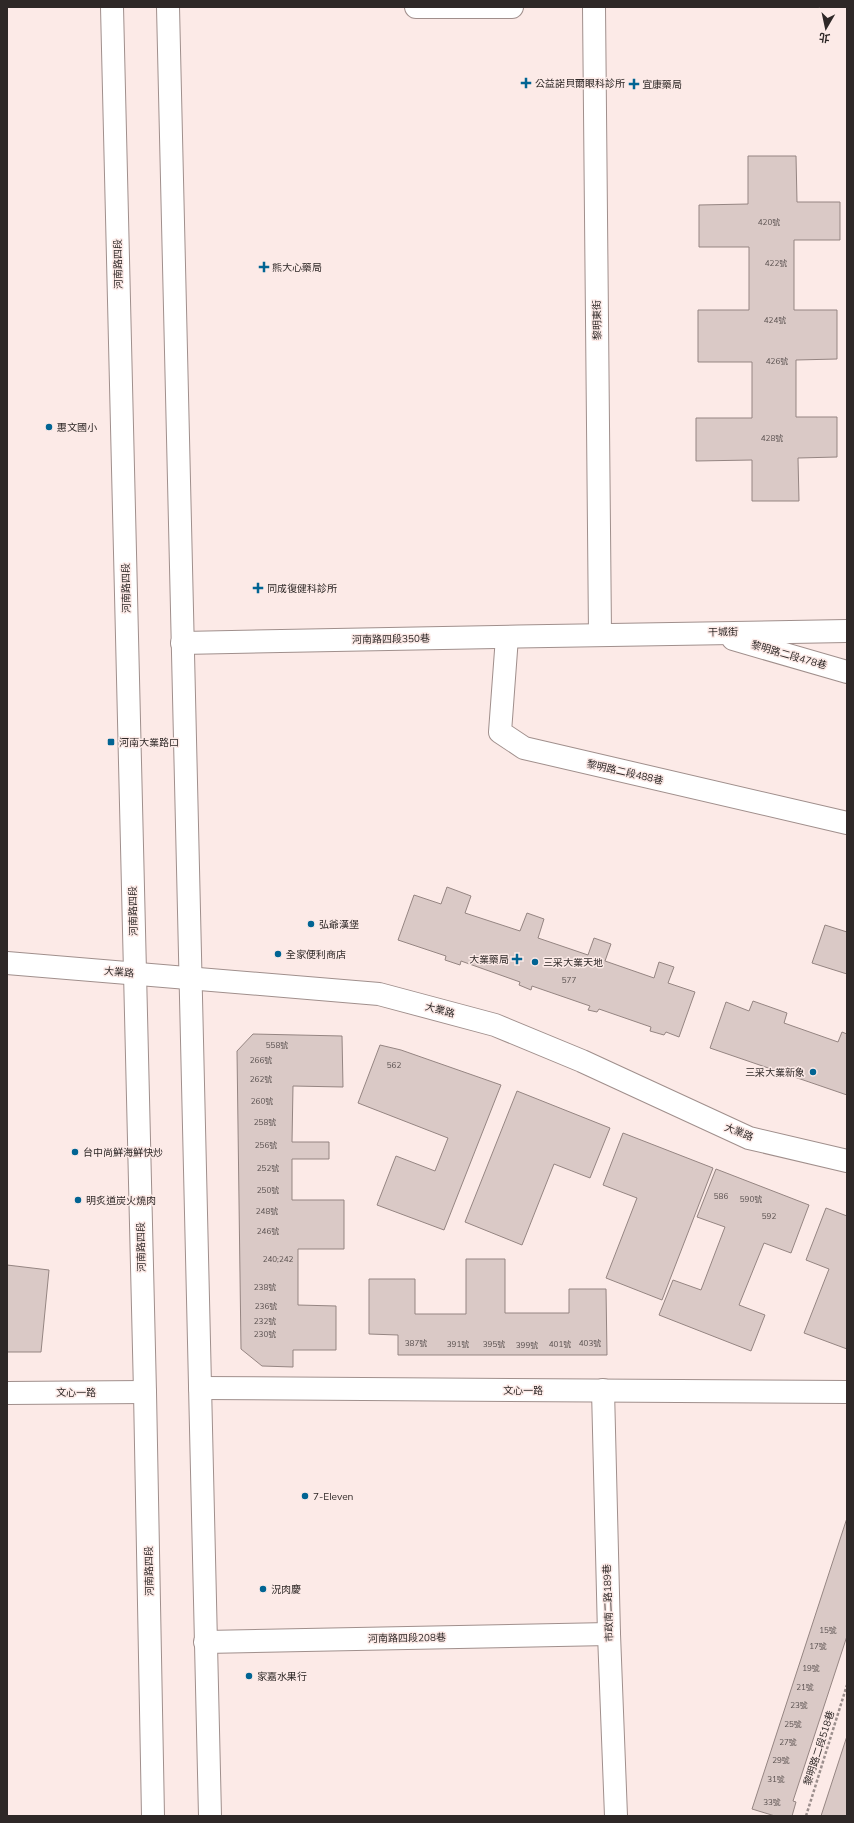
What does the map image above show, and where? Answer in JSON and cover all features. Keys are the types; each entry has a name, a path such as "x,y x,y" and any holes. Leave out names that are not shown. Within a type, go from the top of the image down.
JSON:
{"street":[{"name":"河南路四段","path":"112,7 145,1392 153,1816"},
{"path":"168,7 189,977 210,1816"},
{"path":"416,7 512,7"},
{"name":"黎明東街","path":"594,7 600,634"},
{"name":"干城街","path":"600,634 847,631"},
{"name":"黎明路二段478巷","path":"709,633 847,672"},
{"name":"河南路四段350巷","path":"182,643 600,634"},
{"name":"黎明路二段488巷","path":"507,637 500,732 524,748 847,823"},
{"name":"大業路","path":"7,963 379,994 494,1025 582,1061 749,1138 847,1161"},
{"name":"文心一路","path":"200,1388 847,1392"},
{"name":"市政南二路189巷","path":"603,1390 609,1634 616,1816"},
{"name":"文心一路","path":"7,1392 145,1392"},
{"name":"河南路四段208巷","path":"206,1642 609,1634"}],"path":[{"name":"黎明路二段518巷","path":"806,1816 847,1685"}],"building":[{"path":"748,156 796,156 797,202 840,202 840,240 794,240 794,310 837,310 837,359 796,360 796,417 837,417 837,457 798,458 799,501 752,501 752,460 696,461 696,418 752,418 752,362 698,362 698,310 749,310 749,247 699,247 699,205 748,204"},
{"name":"三采大業天地","path":"447,887 471,896 465,913 520,931 527,913 544,919 538,938 588,955 594,938 611,944 605,961 654,978 659,962 674,967 668,983 695,992 679,1037 666,1032 664,1035 650,1031 651,1027 599,1009 597,1012 588,1010 590,1006 532,986 531,990 519,985 520,982 461,961 460,965 445,960 446,956 398,940 414,895 441,904"},
{"path":"825,925 847,932 847,974 812,963"},
{"name":"三采大業新象","path":"753,1001 787,1013 784,1023 838,1042 842,1032 847,1034 847,1095 710,1048 726,1002 749,1011"},
{"path":"253,1034 342,1036 343,1087 293,1086 292,1142 329,1142 329,1159 292,1159 292,1200 344,1200 344,1249 298,1249 298,1305 336,1306 336,1350 293,1350 293,1367 262,1366 241,1349 237,1051"},
{"path":"380,1045 401,1050 501,1085 444,1230 377,1205 396,1156 435,1171 448,1138 358,1103"},
{"path":"517,1091 610,1128 590,1178 554,1164 522,1245 465,1222"},
{"path":"623,1133 713,1168 662,1300 606,1278 637,1198 603,1185"},
{"path":"716,1169 809,1205 791,1253 764,1243 739,1305 765,1315 751,1351 659,1315 673,1280 701,1290 725,1227 697,1217"},
{"path":"826,1208 847,1216 847,1349 804,1333 829,1269 806,1260"},
{"path":"466,1259 505,1259 505,1313 569,1313 569,1289 606,1289 607,1355 398,1355 398,1335 369,1334 369,1279 415,1279 415,1314 466,1314"},
{"path":"7,1265 49,1270 41,1352 7,1352"},
{"path":"847,1518 847,1636 793,1801 796,1802 792,1816 775,1816 752,1809"},
{"path":"847,1736 847,1816 821,1816"}],"place":[{"name":"公益諾貝爾眼科診所","path":"526,83"},
{"name":"宜康藥局","path":"634,84"},
{"name":"熊大心藥局","path":"264,267"},
{"name":"惠文國小","path":"49,427"},
{"name":"同成復健科診所","path":"258,588"},
{"name":"河南大業路口","path":"111,742"},
{"name":"弘爺漢堡","path":"311,924"},
{"name":"全家便利商店","path":"278,954"},
{"name":"大業藥局","path":"517,959"},
{"name":"三采大業天地","path":"535,962"},
{"name":"三采大業新象","path":"813,1072"},
{"name":"台中尚鮮海鮮快炒","path":"75,1152"},
{"name":"明炙道炭火燒肉","path":"78,1200"},
{"name":"7-Eleven","path":"305,1496"},
{"name":"況肉慶","path":"263,1589"},
{"name":"家嘉水果行","path":"249,1676"}]}
